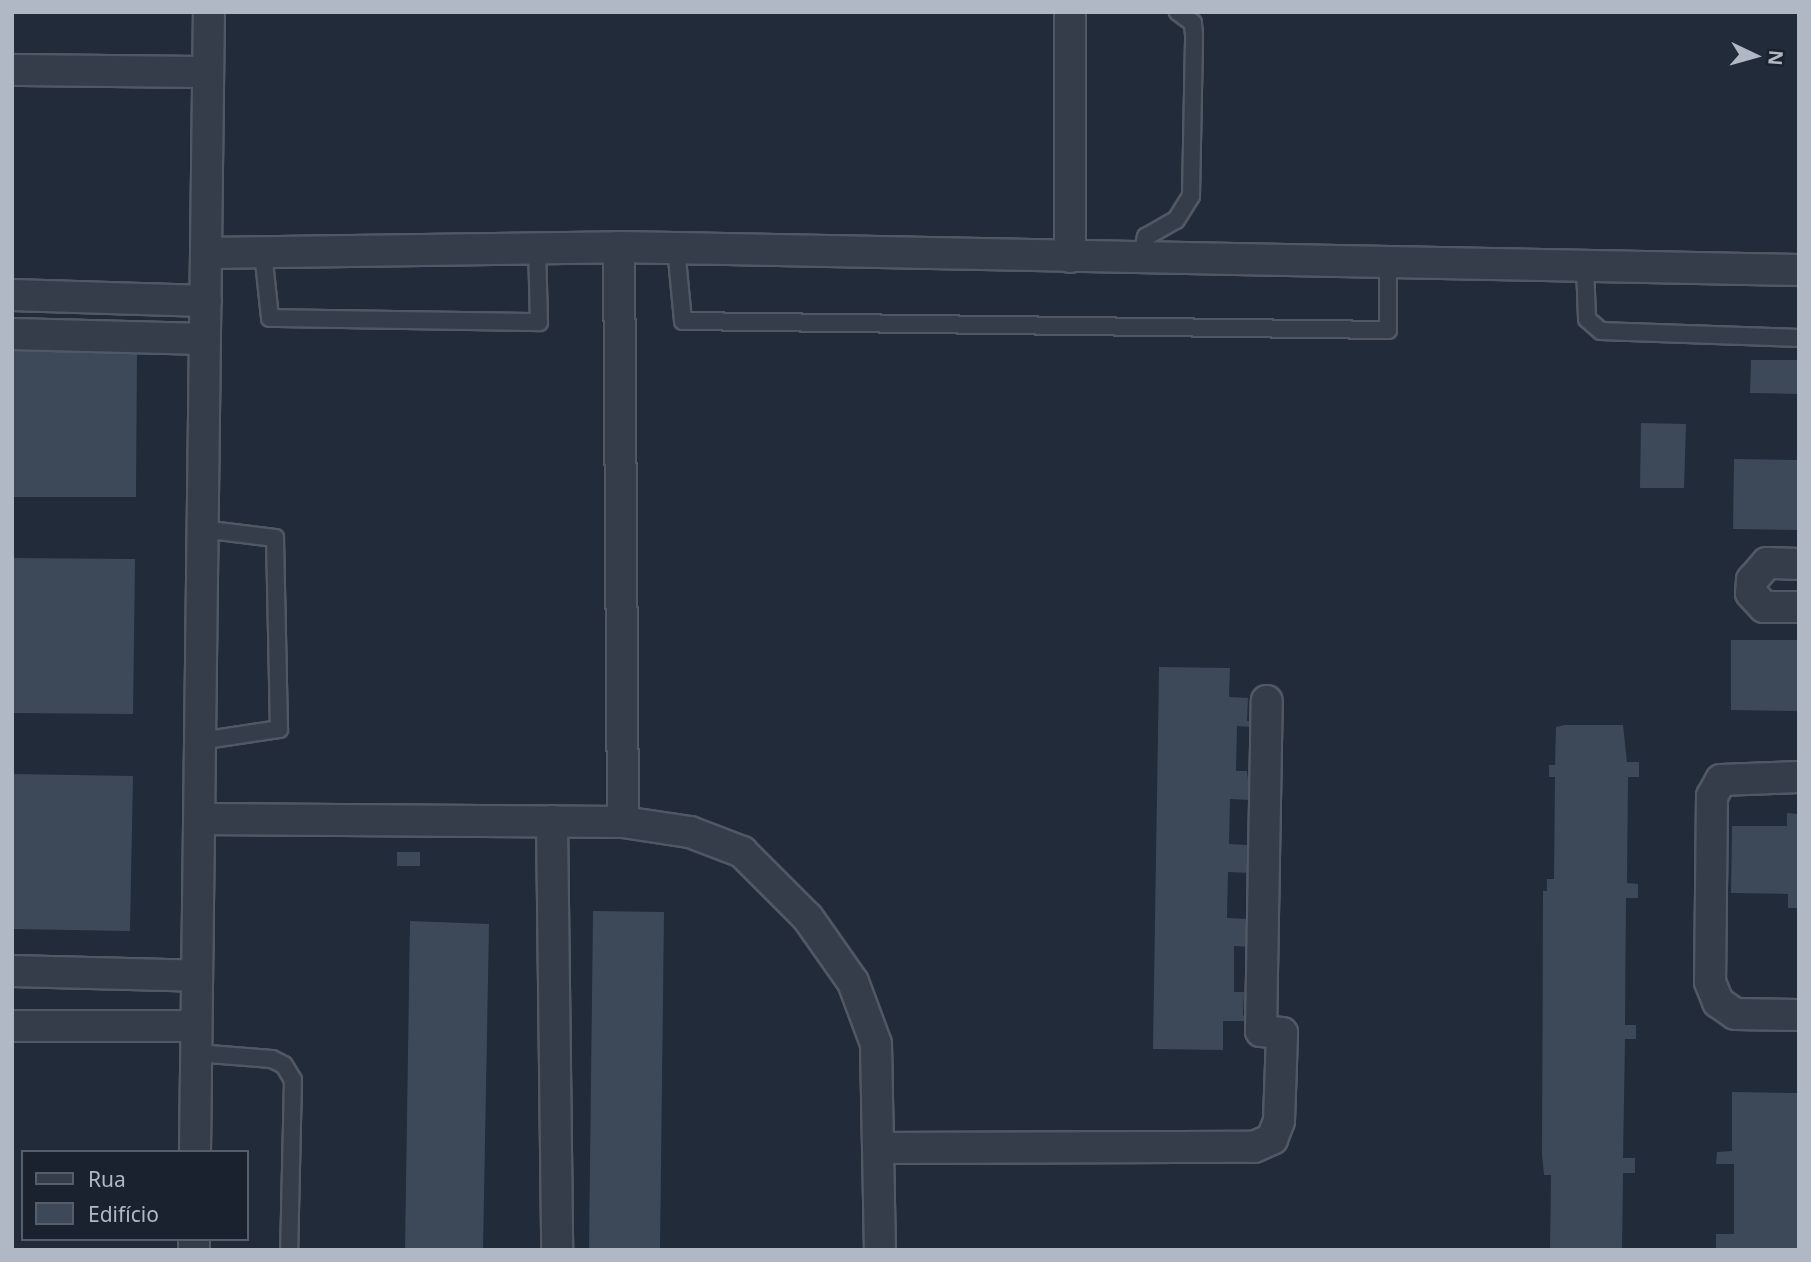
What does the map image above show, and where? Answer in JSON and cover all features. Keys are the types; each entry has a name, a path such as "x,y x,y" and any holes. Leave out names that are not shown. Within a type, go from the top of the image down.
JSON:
{"street":[{"path":"195,1150 209,12"},
{"path":"1070,12 1070,257"},
{"path":"12,70 208,72"},
{"path":"206,253 619,247 1799,270"},
{"path":"619,247 622,822"},
{"path":"12,295 206,301"},
{"path":"12,334 205,339"},
{"path":"1799,564 1767,563 1752,580 1751,593 1764,607 1799,607"},
{"path":"878,1148 1254,1147 1272,1139 1279,1121 1282,1033 1261,1031 1267,701"},
{"path":"1799,776 1721,780 1712,796 1710,982 1718,1002 1735,1014 1799,1014"},
{"path":"199,819 622,822 690,832 742,852 808,918 853,982 876,1044 880,1250"},
{"path":"552,821 557,1250"},
{"path":"12,971 197,976"},
{"path":"12,1026 196,1040"}],"lane":[{"path":"1141,258 1146,237 1176,220 1191,196 1193,23 1178,12"},
{"path":"263,252 270,318 539,322 537,248"},
{"path":"676,248 683,321 1388,330 1388,264"},
{"path":"1585,266 1587,319 1601,331 1799,338"},
{"path":"200,741 279,729 275,538 202,529"},
{"path":"196,1040 272,1059 284,1065 293,1080 289,1250"}],"building":[{"path":"12,342 137,343 136,497 12,497"},
{"path":"1751,360 1799,360 1799,394 1750,393"},
{"path":"1641,423 1686,424 1684,488 1640,488"},
{"path":"1734,459 1799,460 1799,530 1733,529"},
{"path":"12,558 135,559 133,714 12,713"},
{"path":"1731,640 1799,640 1799,711 1731,710"},
{"path":"1159,667 1230,668 1229,697 1248,698 1247,721 1252,721 1252,727 1237,726 1236,771 1247,771 1250,800 1230,799 1229,844 1247,845 1251,873 1228,872 1227,918 1247,919 1250,947 1234,946 1234,992 1244,992 1243,1015 1249,1021 1223,1021 1223,1050 1153,1049"},
{"path":"1623,725 1627,762 1639,762 1639,777 1628,777 1627,883 1638,884 1638,898 1626,898 1625,1025 1636,1025 1636,1039 1625,1039 1623,1158 1635,1158 1635,1173 1623,1173 1622,1250 1550,1250 1551,1175 1544,1175 1542,1154 1543,891 1547,891 1547,879 1554,879 1555,777 1549,777 1549,765 1555,765 1556,727"},
{"path":"12,774 133,776 130,931 12,929"},
{"path":"1787,813 1799,814 1799,908 1788,908 1788,894 1731,893 1732,826 1787,826"},
{"path":"397,852 420,852 420,866 397,866"},
{"path":"593,911 664,912 660,1250 589,1250"},
{"path":"410,921 489,924 483,1250 405,1250"},
{"path":"1732,1092 1799,1093 1799,1250 1716,1248 1716,1234 1734,1234 1734,1164 1716,1164 1717,1152 1732,1151"}]}
